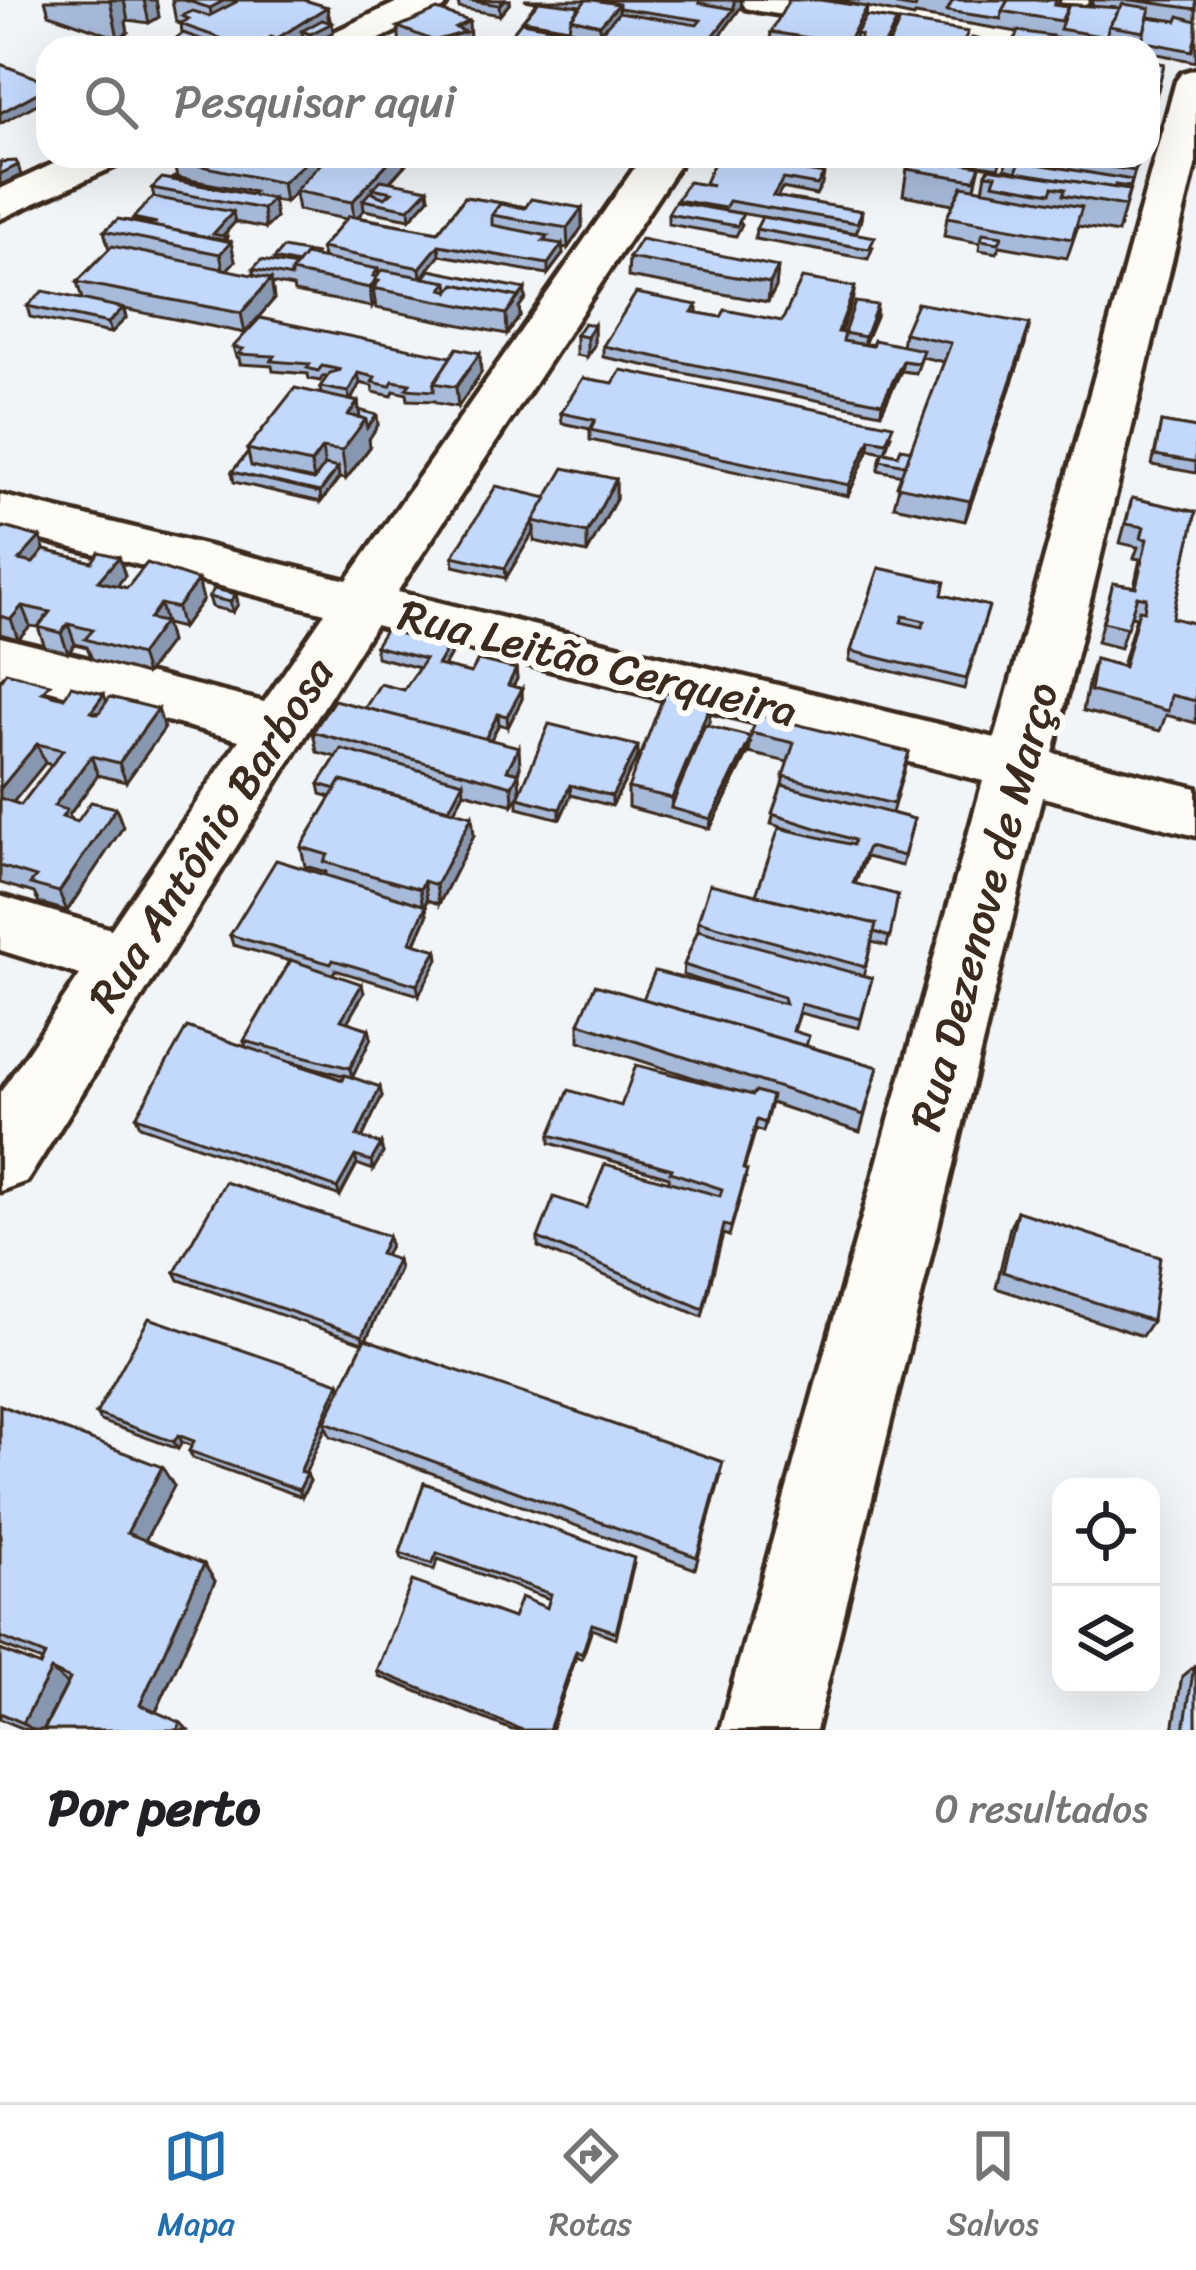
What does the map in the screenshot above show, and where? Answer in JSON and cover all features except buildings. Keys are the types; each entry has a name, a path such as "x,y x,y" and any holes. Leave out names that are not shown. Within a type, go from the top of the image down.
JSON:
{"street":[{"path":"357,36 431,0"},
{"path":"346,7 391,20"},
{"path":"759,11 957,36"},
{"name":"Rua Dezenove de Março","path":"768,1730 1018,768 1185,73"},
{"path":"0,162 48,182"},
{"path":"0,206 78,168"},
{"name":"Rua Antônio Barbosa","path":"0,1157 361,602 656,168"},
{"name":"Rua Leitão Cerqueira","path":"0,512 1196,812"},
{"path":"0,657 279,728"},
{"path":"0,923 127,962"}]}
